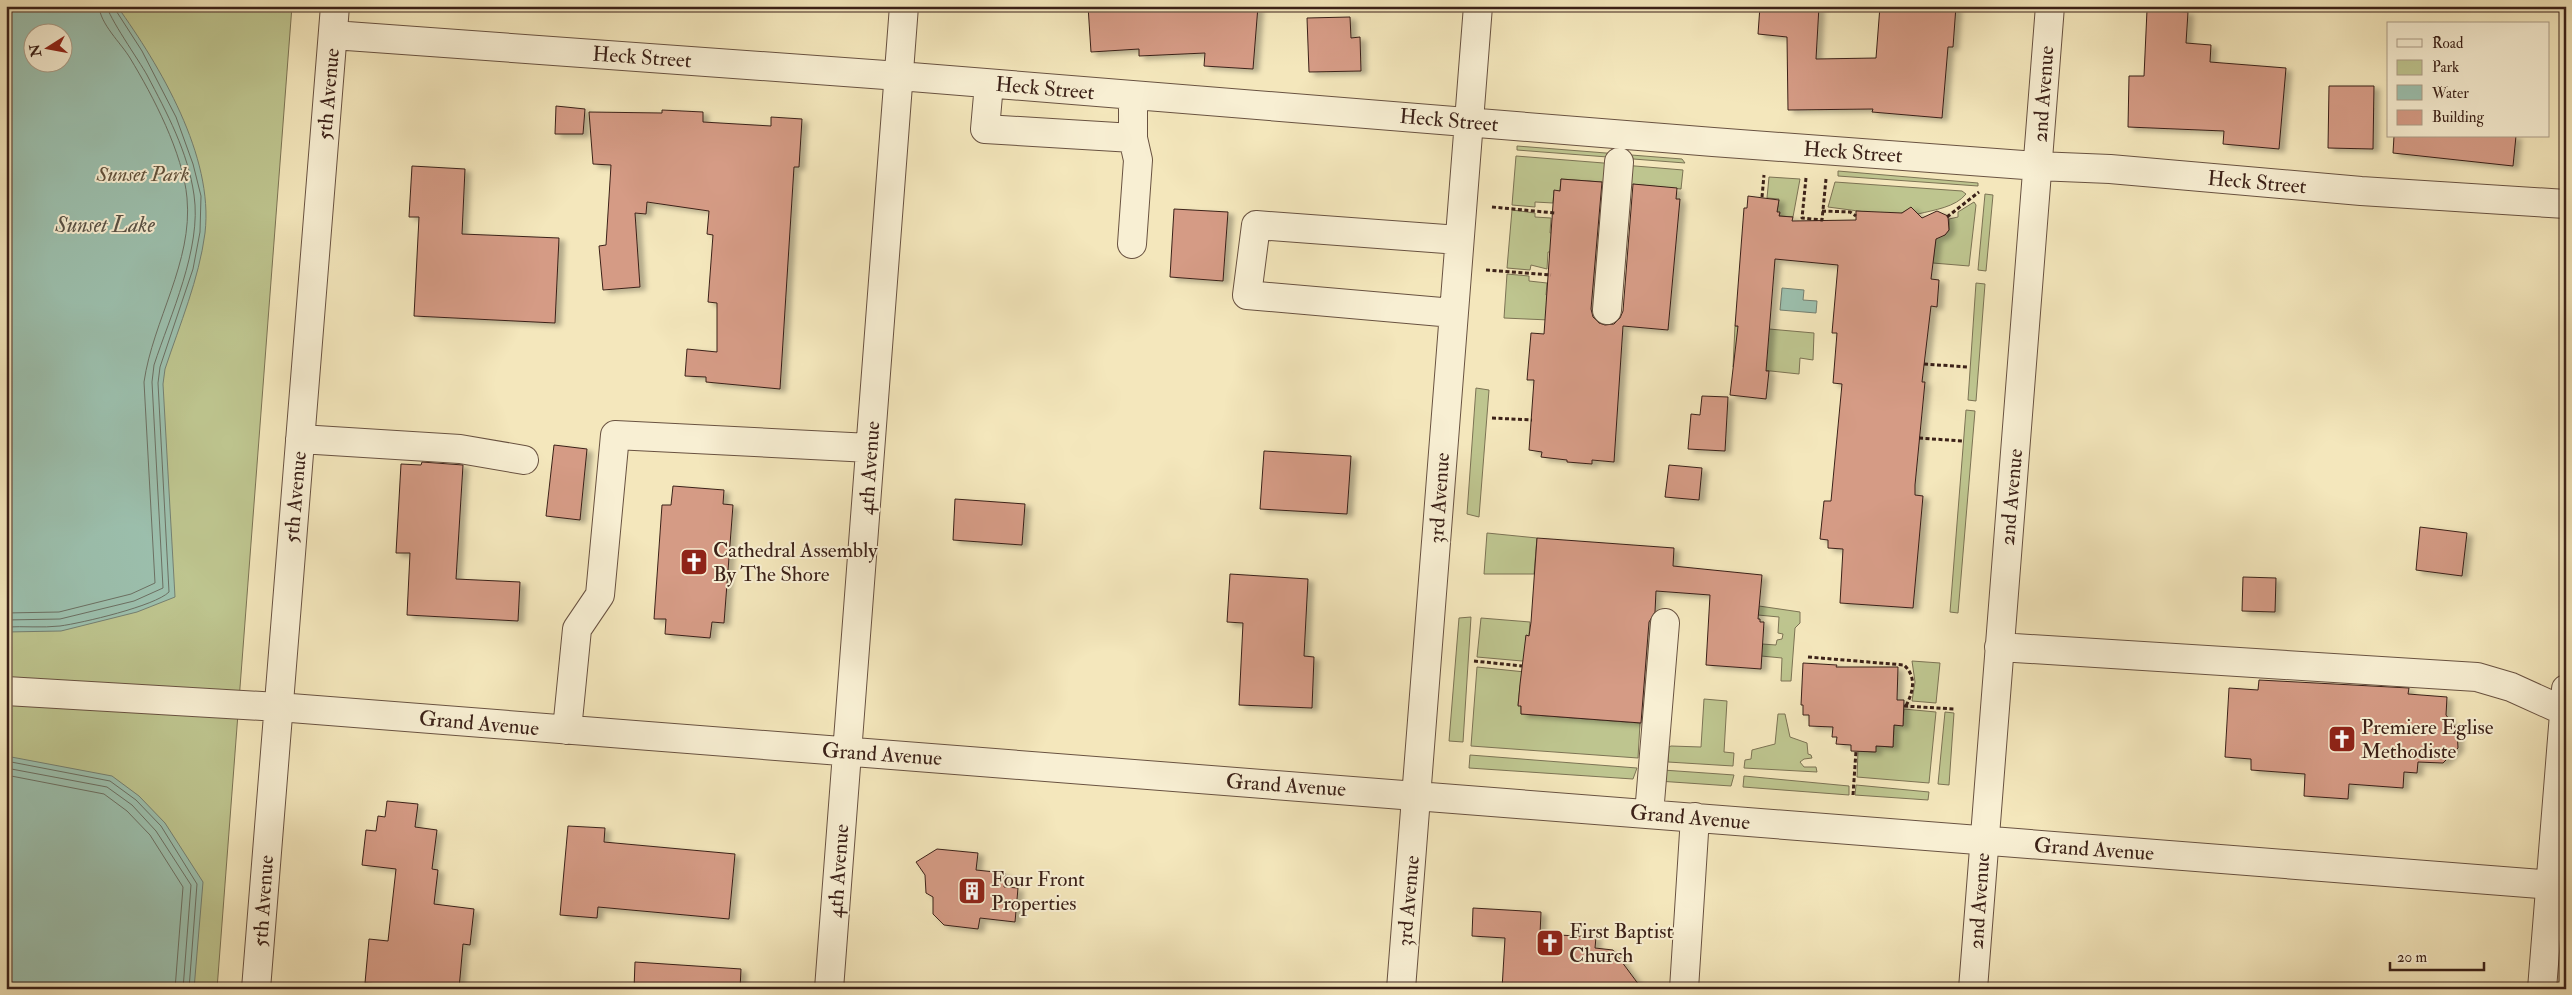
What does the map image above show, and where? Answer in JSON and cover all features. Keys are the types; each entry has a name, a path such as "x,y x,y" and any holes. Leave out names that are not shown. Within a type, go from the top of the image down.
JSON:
{"street":[{"name":"5th Avenue","path":"256,989 335,6"},
{"name":"4th Avenue","path":"829,989 904,6"},
{"name":"3rd Avenue","path":"1401,989 1478,6"},
{"name":"2nd Avenue","path":"1973,989 2050,6"},
{"name":"Heck Street","path":"332,35 899,76 2037,166 2110,169 2361,191 2566,204"},
{"path":"989,84 985,129 1133,138"},
{"path":"1132,244 1138,160 1133,138 1133,95"},
{"path":"1607,310 1619,162"},
{"path":"1454,313 1247,295 1256,225 1459,240"},
{"path":"567,730 577,629 600,595 614,435 870,448"},
{"path":"300,439 460,449 524,460"},
{"path":"1649,814 1665,623"},
{"path":"1999,647 2477,677 2565,700 2559,885 2542,989"},
{"name":"Grand Avenue","path":"6,691 278,707 2559,885"},
{"path":"1684,989 1695,817"}],"path":[{"path":"1762,197 1763,168"},
{"path":"1806,176 1802,218 1822,220 1826,178"},
{"path":"1947,216 1981,190"},
{"path":"1491,207 1555,213"},
{"path":"1822,211 1850,212 1856,216"},
{"path":"1486,270 1551,275"},
{"path":"1924,364 1968,367"},
{"path":"1492,418 1532,420"},
{"path":"1919,438 1962,441"},
{"path":"1808,656 1904,665 1911,671 1913,679 1912,694 1905,706 1955,709"},
{"path":"1474,661 1522,666"},
{"path":"1853,795 1856,752"}],"green space":[{"name":"Sunset Park","path":"6,6 292,6 217,989 6,989"},
{"path":"1517,146 1682,159 1685,163 1517,150"},
{"path":"1516,156 1616,164 1614,183 1561,179 1560,191 1554,191 1553,203 1535,202 1535,207 1512,205"},
{"path":"1623,165 1683,170 1681,189 1621,183"},
{"path":"1838,171 1978,183 1978,186 1838,176"},
{"path":"1769,177 1800,179 1793,217 1779,216 1780,213 1777,212 1779,199 1767,198"},
{"path":"1835,182 1962,191 1966,194 1957,202 1944,207 1918,214 1914,210 1907,210 1896,216 1828,207"},
{"path":"1985,194 1993,195 1986,271 1978,270"},
{"path":"1974,202 1976,205 1969,266 1933,263 1936,236 1945,235 1949,230 1949,219 1958,217 1958,212"},
{"path":"1512,210 1535,213 1535,217 1551,218 1550,233 1555,233 1553,252 1548,252 1547,269 1531,265 1530,270 1507,268"},
{"path":"1507,274 1529,276 1529,281 1547,283 1546,295 1551,295 1549,320 1504,318"},
{"path":"1976,283 1985,284 1976,401 1968,400"},
{"path":"1735,326 1814,333 1813,360 1800,358 1799,374 1733,367"},
{"path":"1476,388 1489,390 1479,517 1467,514"},
{"path":"1966,410 1975,411 1958,613 1950,612"},
{"path":"1487,533 1537,538 1534,574 1484,574"},
{"path":"1759,606 1800,612 1800,623 1795,628 1791,681 1781,681 1782,658 1761,656 1762,644 1776,645 1777,640 1782,639 1783,634 1778,633 1779,617 1758,615"},
{"path":"1471,617 1463,742 1449,741 1459,618"},
{"path":"1481,618 1530,622 1529,636 1526,636 1527,659 1522,661 1477,657"},
{"path":"1912,661 1940,663 1936,703 1912,701 1915,682"},
{"path":"1477,667 1525,672 1520,686 1518,705 1521,706 1521,714 1640,723 1638,758 1471,746"},
{"path":"1704,699 1727,701 1724,752 1734,753 1733,766 1668,762 1669,747 1671,746 1701,747"},
{"path":"1904,709 1936,712 1929,783 1857,777 1858,751 1875,752 1876,746 1893,747 1894,725 1903,725"},
{"path":"1945,712 1954,713 1949,785 1938,784"},
{"path":"1778,714 1785,714 1790,737 1807,743 1808,754 1812,758 1804,759 1800,762 1804,767 1816,767 1817,772 1744,768 1745,760 1751,759 1752,750 1775,744"},
{"path":"1470,755 1637,768 1633,779 1469,768"},
{"path":"1663,770 1734,775 1731,786 1658,781"},
{"path":"1744,776 1849,786 1849,795 1743,787"},
{"path":"1856,785 1929,792 1928,800 1855,795"}],"water":[{"name":"Sunset Lake","path":"6,6 117,6 150,56 180,113 201,173 206,204 205,233 198,267 165,369 163,384 175,597 137,612 61,631 6,632"},
{"path":"1782,288 1804,290 1803,300 1817,301 1816,313 1780,310"},
{"path":"6,756 112,776 139,796 165,823 203,882 194,989 6,989"}],"building":[{"path":"1088,6 1258,6 1253,69 1204,66 1205,53 1139,56 1139,49 1091,52"},
{"path":"1760,6 1819,6 1816,59 1876,58 1880,6 1956,6 1953,47 1948,47 1942,118 1872,112 1873,109 1788,110 1787,37 1758,34"},
{"path":"2147,10 2188,12 2186,43 2211,45 2210,62 2286,68 2279,149 2223,144 2224,131 2128,127 2129,76 2144,76"},
{"path":"1350,17 1351,38 1360,37 1361,71 1309,72 1307,18"},
{"path":"2329,86 2374,86 2373,149 2328,148"},
{"path":"556,106 585,109 583,134 555,134"},
{"path":"662,110 703,112 703,122 771,126 771,117 802,119 799,167 794,167 780,389 706,382 706,377 685,376 687,349 717,352 717,303 708,302 713,235 707,234 709,211 647,202 646,214 635,213 640,287 603,290 599,246 606,245 611,165 593,164 589,112 662,113"},
{"path":"2394,138 2516,138 2513,166 2393,153"},
{"path":"412,166 465,169 462,234 559,238 555,323 414,316 419,217 409,217"},
{"path":"1561,179 1602,182 1591,309 1593,317 1599,323 1605,325 1614,324 1620,318 1623,311 1633,184 1677,188 1676,199 1680,199 1668,330 1623,326 1614,462 1592,460 1592,464 1567,462 1567,460 1541,457 1542,452 1529,450 1534,380 1527,380 1531,333 1544,334 1554,190 1560,191"},
{"path":"1748,196 1779,200 1777,212 1780,212 1779,216 1793,217 1792,221 1856,220 1856,211 1902,213 1911,207 1922,218 1937,211 1948,216 1949,230 1945,235 1936,239 1931,279 1939,280 1937,307 1931,306 1922,382 1925,382 1915,495 1923,496 1913,608 1840,603 1843,549 1828,548 1828,540 1820,539 1824,501 1831,501 1842,384 1833,383 1837,333 1832,333 1838,265 1775,259 1766,371 1769,371 1766,399 1730,395 1738,326 1735,326 1744,208 1747,208"},
{"path":"1174,209 1228,212 1223,281 1170,277"},
{"path":"1702,396 1728,397 1725,451 1688,449 1691,414 1700,415"},
{"path":"554,445 587,449 580,520 546,516"},
{"path":"1264,451 1351,456 1347,514 1260,509"},
{"path":"422,462 463,465 456,579 520,582 518,621 407,615 410,553 396,553 401,464 421,465"},
{"path":"1669,465 1702,468 1699,500 1665,497"},
{"name":"Cathedral Assembly By The Shore","path":"673,486 724,490 723,504 733,505 724,623 712,622 710,638 665,634 666,619 654,619 662,505 671,505"},
{"path":"955,499 1025,504 1022,545 953,540"},
{"path":"2420,527 2467,533 2462,576 2416,570"},
{"path":"1537,538 1674,548 1673,566 1762,575 1758,619 1760,619 1760,622 1764,622 1761,669 1706,665 1710,595 1656,591 1655,612 1649,622 1641,723 1521,714 1521,706 1518,706 1520,684 1526,635 1529,636 1531,622"},
{"path":"1230,574 1308,579 1304,656 1314,657 1312,708 1239,705 1243,623 1227,622"},
{"path":"2243,577 2276,578 2275,612 2242,611"},
{"path":"1803,663 1837,665 1836,667 1898,667 1897,700 1904,700 1903,726 1894,725 1893,747 1876,746 1876,752 1851,751 1851,745 1836,744 1837,737 1832,737 1833,727 1809,726 1809,715 1803,715 1803,705 1801,705"},
{"name":"Premiere Eglise Methodiste","path":"2259,680 2409,688 2408,694 2447,697 2446,715 2457,730 2458,748 2443,763 2418,762 2417,773 2404,772 2403,788 2349,784 2348,799 2304,796 2305,774 2251,770 2251,759 2225,757 2229,688 2258,690"},
{"path":"387,801 418,804 415,827 437,830 432,869 438,870 434,904 474,909 470,945 463,944 459,989 365,983 369,939 388,941 396,869 362,865 366,830 376,831 378,816 385,817"},
{"path":"568,826 605,828 604,842 735,854 729,919 598,907 597,918 560,915"},
{"name":"Four Front Properties","path":"937,849 978,853 976,870 1005,873 1004,887 1018,888 1015,922 980,918 978,929 944,925 933,914 933,897 926,893 925,875 916,862"},
{"name":"First Baptist Church","path":"1473,908 1541,912 1540,934 1596,937 1595,948 1613,950 1642,989 1502,989 1505,938 1472,936"},
{"path":"635,962 741,969 740,989 634,989"}],"place":[{"name":"Cathedral Assembly By The Shore","path":"694,562"},
{"name":"Premiere Eglise Methodiste","path":"2342,739"},
{"name":"Four Front Properties","path":"972,891"},
{"name":"First Baptist Church","path":"1550,943"}]}
